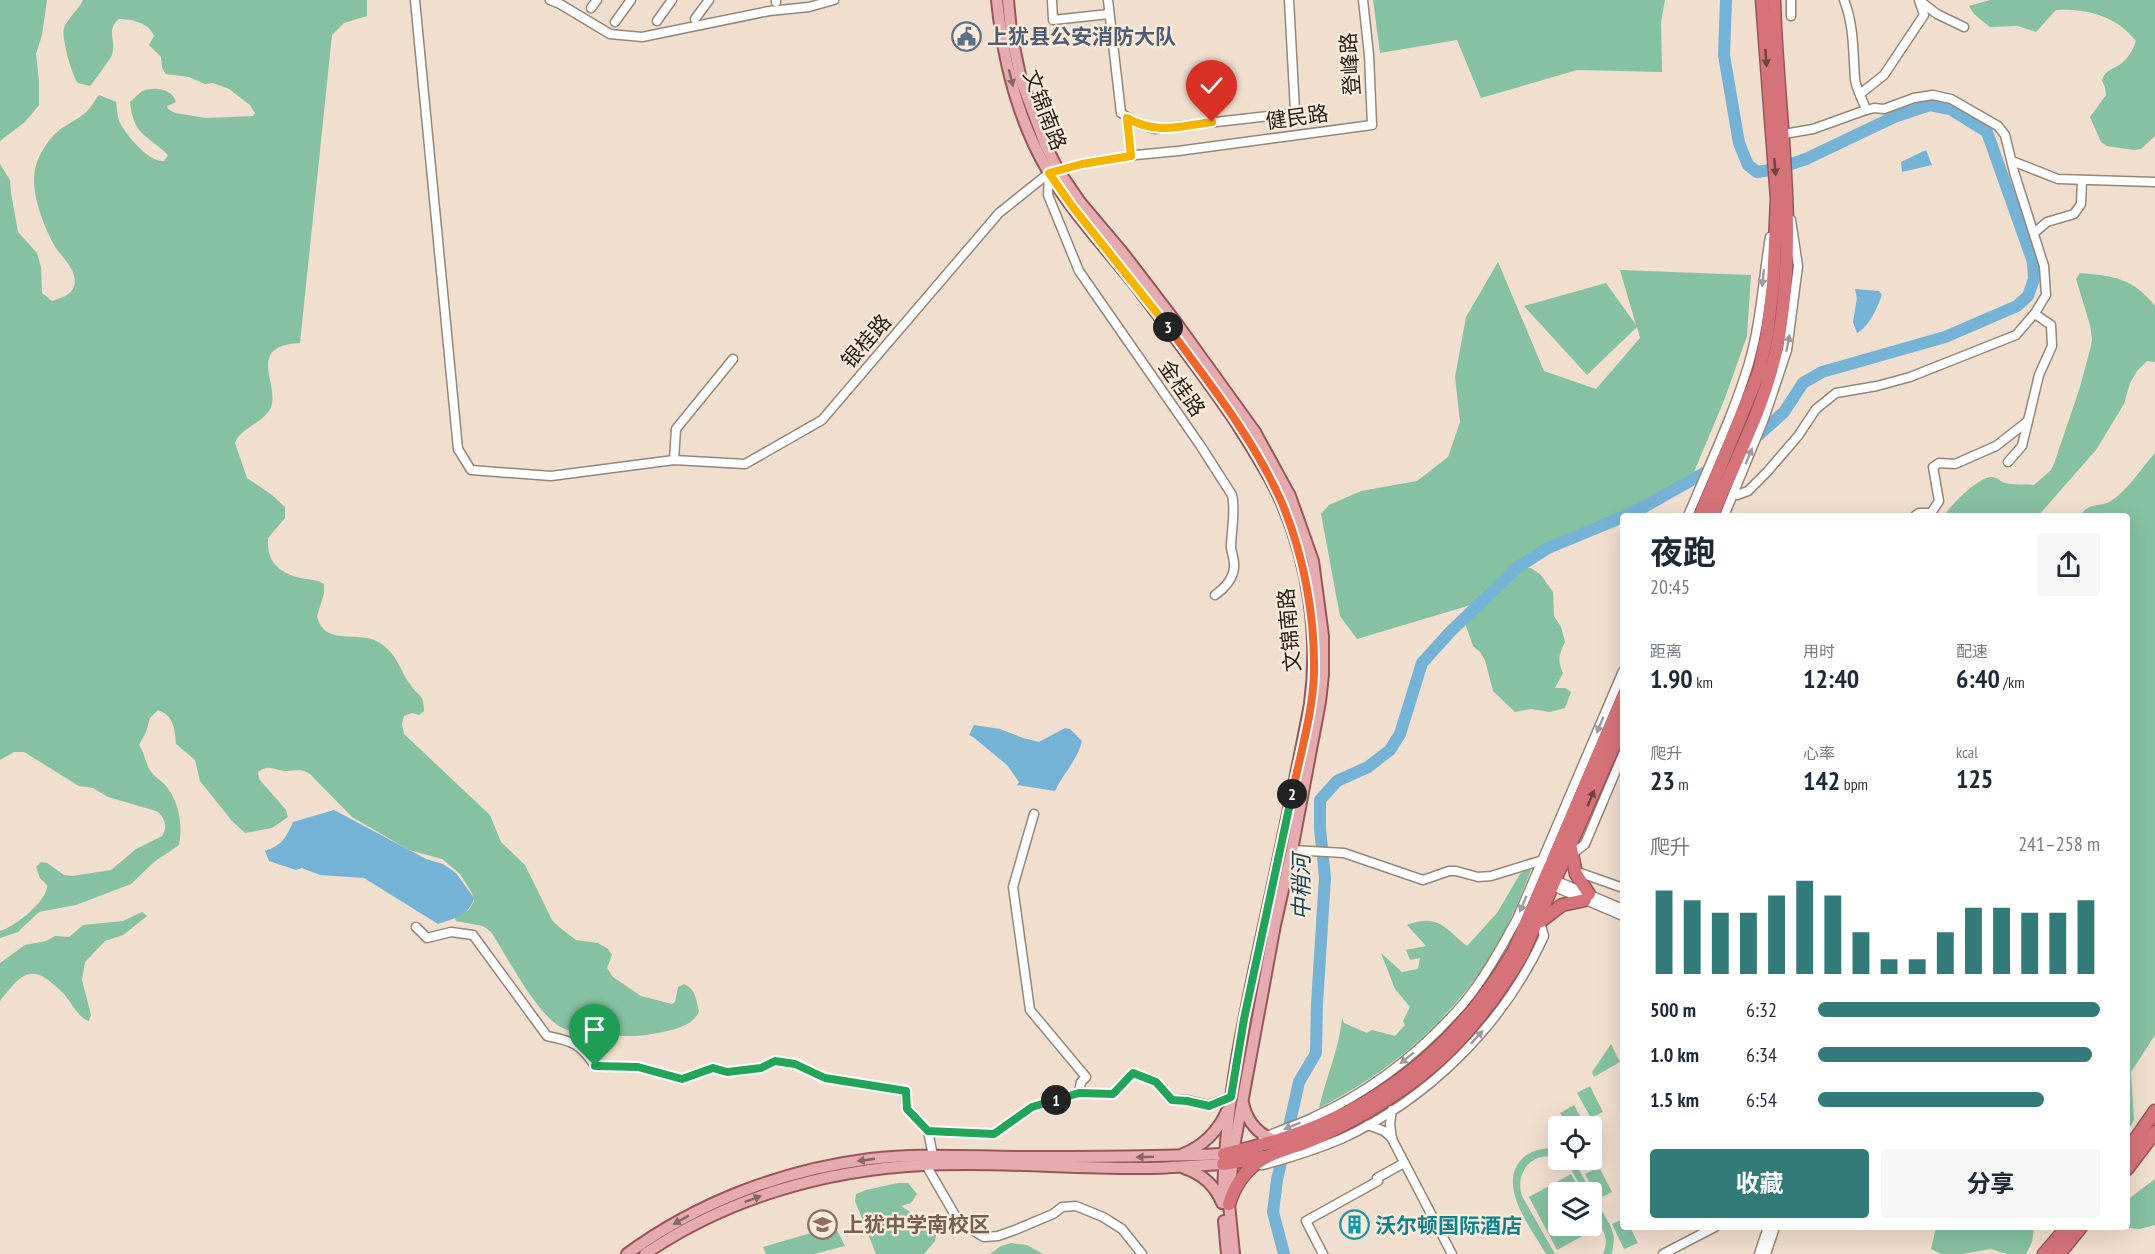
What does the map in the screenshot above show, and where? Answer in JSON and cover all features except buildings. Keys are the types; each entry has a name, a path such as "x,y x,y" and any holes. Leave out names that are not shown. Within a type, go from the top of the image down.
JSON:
{"highway":[{"path":"1762,0 1778,134"},
{"path":"1705,513 1761,416 1778,341 1785,288 1774,0"},
{"path":"1705,513 1759,372 1767,334 1782,198"},
{"path":"1228,1158 1340,1127 1389,1099 1420,1076 1476,1023 1501,990 1539,921 1550,882 1547,862 1620,704"},
{"path":"1312,1134 1382,1093 1416,1068 1469,1016 1495,983 1550,882 1569,855 1572,842 1620,732"},
{"path":"1539,921 1562,905 1587,897 1569,855"},
{"path":"2130,1147 2155,1111"},
{"path":"2130,1165 2155,1132"},
{"path":"1226,1204 1238,1184 1266,1149"},
{"path":"2044,1254 2064,1230"},
{"path":"2059,1254 2079,1230"}],"main road":[{"name":"文锦南路","path":"997,0 1011,82 1031,137 1072,206 1168,327 1217,394 1266,472 1282,503 1309,597 1314,674 1310,704 1244,1019 1231,1097 1228,1158"},
{"name":"文锦南路","path":"1008,0 1011,32 1021,80 1053,171 1123,253 1255,432 1290,496 1310,551 1319,598 1323,636 1320,702 1244,1088 1228,1158"},
{"path":"1244,1088 1244,1106 1248,1118 1266,1149"},
{"path":"1179,1156 1203,1143 1216,1130 1231,1097"},
{"path":"645,1254 694,1224 767,1193 839,1175 929,1161 1179,1156 1228,1158"},
{"path":"627,1254 689,1215 722,1200 803,1172 871,1159 1147,1168 1175,1167 1228,1158"},
{"path":"1227,1254 1228,1158"},
{"path":"1175,1167 1190,1170 1203,1177 1226,1204 1234,1254"}],"street":[{"name":"银桂路","path":"415,0 458,449 471,470 551,476 674,460 745,464 822,420 999,213 1053,171"},
{"path":"550,0 558,2 610,34 642,37 770,11 809,7 834,0"},
{"path":"591,8 597,0"},
{"path":"615,22 631,0"},
{"path":"657,21 672,0"},
{"path":"695,19 709,0"},
{"path":"1052,0 1053,20 1110,14"},
{"path":"1108,0 1121,113 1144,127 1155,129 1286,114 1295,111 1289,0"},
{"name":"登峰路","path":"1363,0 1369,55 1372,125"},
{"path":"1791,0 1791,16"},
{"path":"1844,0 1853,41 1856,64 1855,81 1866,110"},
{"path":"1860,94 1884,75 1924,15 1919,1"},
{"path":"1919,1 1937,14 1964,27"},
{"path":"1734,493 1737,495 1748,491 1798,436 1816,409 1836,393 1877,387 1948,363 2016,335 2035,314 2046,295 2044,266 2005,135 1998,126 1952,99 1933,95 1914,98 1884,109 1866,110 1813,129 1778,134"},
{"path":"1127,118 1131,156"},
{"name":"健民路","path":"1053,171 1131,156 1372,125"},
{"path":"2012,161 2058,179 2155,182"},
{"name":"金桂路","path":"1053,171 1048,195 1079,271 1232,495 1234,567 1226,584 1215,595"},
{"path":"2034,233 2047,222 2074,214 2081,204 2082,180"},
{"path":"1705,513 1721,440 1734,409 1758,328 1764,267 1782,198"},
{"path":"2008,462 2022,446 2039,375 2052,346 2051,325 2035,314"},
{"path":"674,460 676,429 733,359"},
{"path":"1705,513 1734,493 1761,416"},
{"path":"1931,513 1939,501 1933,467 1939,463 1955,464 1996,446 2028,421"},
{"path":"1312,1134 1413,1054 1464,1003 1499,952 1547,862 1620,679"},
{"path":"1569,855 1585,844 1620,761"},
{"path":"1034,814 1013,887 1030,1010 1086,1077 1079,1093"},
{"path":"1292,850 1344,852 1423,879 1456,871 1478,877 1491,876 1547,862"},
{"path":"1575,871 1620,886"},
{"path":"1550,882 1620,908"},
{"path":"1587,897 1620,914"},
{"path":"1228,1158 1312,1134 1368,1125 1438,1077 1490,1024 1530,967 1544,936 1539,921"},
{"path":"416,927 427,938 451,932 473,935 547,1036 568,1040 584,1049 595,1066 638,1067 682,1079 713,1068 727,1072 761,1068 775,1061 795,1064 825,1078 906,1091 907,1109 928,1131 929,1161 959,1222 984,1237 998,1236 1053,1214 1062,1207 1076,1206 1103,1217 1122,1229 1142,1254"},
{"path":"928,1131 994,1134 1032,1107 1079,1093 1113,1094 1133,1073 1156,1082 1172,1100 1209,1106 1231,1097"},
{"path":"1392,1110 1390,1124 1392,1139"},
{"path":"1368,1125 1384,1131 1392,1139 1452,1254"},
{"path":"1323,1254 1306,1221 1378,1181 1377,1178 1404,1163"},
{"path":"1663,1254 1708,1230"},
{"path":"1759,1254 1767,1230"},
{"path":"1766,1254 1774,1230"}],"green space":[{"path":"0,0 47,0 42,35 36,54 39,105 25,122 0,141"},
{"path":"83,0 367,0 367,16 344,23 332,35 300,343 283,346 273,352 268,370 272,392 269,411 261,420 241,434 235,443 247,478 285,507 285,518 268,538 270,555 277,567 290,575 324,584 324,594 317,616 321,626 327,632 335,635 363,637 380,643 391,652 410,684 422,698 424,711 419,715 412,713 404,716 402,724 404,734 490,815 501,842 525,865 552,920 576,940 598,943 608,949 612,955 607,968 613,977 641,996 672,1004 675,1002 678,987 684,984 691,989 699,1011 696,1017 685,1025 641,1036 596,1034 565,1029 555,1023 534,1001 491,932 483,926 456,921 455,917 469,910 474,901 472,893 460,874 442,859 409,850 352,817 311,775 302,771 265,768 258,772 259,779 286,810 288,817 272,828 245,833 232,821 200,781 195,760 176,744 170,719 158,710 150,718 139,745 150,770 167,787 177,807 180,822 179,845 154,862 131,884 76,905 39,912 18,932 0,938 0,931 36,906 46,891 47,885 40,878 36,867 41,862 47,863 64,875 72,876 111,870 136,849 162,836 165,826 162,816 156,811 108,797 93,788 79,786 24,752 14,752 0,760 0,164 10,180 18,232 37,253 41,267 42,293 52,301 70,292 75,280 72,270 49,236 35,194 37,162 47,143 58,131 85,113 99,95 116,102 119,121 138,147 151,157 164,161 168,155 138,129 132,113 130,102 141,92 156,89 171,94 176,102 167,106 175,113 206,118 253,116 255,113 250,105 229,89 213,83 205,84 189,77 166,74 162,68 161,57 149,45 154,36 152,32 144,25 130,20 119,19 115,23 112,32 112,55 92,84 90,86 78,83 73,73 63,33 66,24"},
{"path":"1373,0 1665,0 1661,22 1662,72 1577,70 1481,98 1457,40 1380,53"},
{"path":"1990,0 2155,0 2155,136 2141,149 2107,146 2101,142 2090,117 2106,95 2103,77 2125,60 2136,41 2120,25 2089,12 2056,10 2036,32 2018,26 1990,27 1974,14 1969,6"},
{"path":"1498,262 1544,371 1596,389 1640,338 1637,327 1587,375 1524,306 1606,283 1636,325 1620,270 1751,275 1747,336 1725,398 1694,472 1644,507 1630,513 1620,513 1620,517 1548,548 1517,568 1484,601 1357,639 1340,616 1321,514 1329,505 1361,491 1417,481 1448,457 1460,422 1455,377 1466,317"},
{"path":"2080,273 2113,277 2131,284 2147,297 2155,306 2155,362 2147,361 2137,371 2130,383 2124,404 2096,450 2041,513 1946,513 1965,492 1986,478 1994,477 2008,484 2034,485 2051,470 2080,387 2092,339 2076,279"},
{"path":"2155,453 2155,1035 2131,1072 2134,1120 2130,1127 2130,513 2081,513 2091,507 2109,502 2127,486"},
{"path":"1520,568 1531,568 1541,575 1553,592 1554,616 1561,627 1565,642 1559,658 1563,673 1555,688 1565,688 1571,692 1565,708 1550,712 1531,709 1515,712 1493,691 1485,660 1473,646 1465,623"},
{"path":"1527,869 1531,870 1502,937 1490,958 1454,1005 1435,1026 1393,1062 1370,1079 1319,1108 1338,1041 1342,1018 1344,1023 1367,1033 1372,1030 1395,1036 1405,1025 1403,1021 1410,1007 1395,989 1381,953 1402,972 1418,969 1420,958 1410,960 1406,950 1426,946 1407,925 1427,921 1440,924 1467,946 1497,913 1520,874"},
{"path":"142,912 147,916 123,935 105,941 85,962 82,980 91,1015 89,1021 80,1015 60,990 37,974 30,974 18,980 0,1001 0,963 25,945 46,941 55,936 69,937 83,925 123,921"},
{"path":"1611,1044 1620,1062 1594,1077 1592,1072"},
{"path":"1590,1086 1603,1112 1590,1116 1577,1093"},
{"path":"1574,1105 1580,1116 1562,1116 1560,1113"},
{"path":"1548,1148 1548,1156 1534,1160 1528,1165 1521,1178 1520,1187 1522,1196 1555,1254 1546,1254 1533,1233 1515,1196 1513,1183 1514,1172 1520,1161 1526,1155"},
{"path":"1571,1170 1579,1170 1586,1182 1578,1182"},
{"path":"1593,1170 1601,1170 1612,1192 1602,1197 1602,1182 1589,1182 1585,1174"},
{"path":"1571,1174 1575,1182 1556,1182"},
{"path":"2155,1179 2155,1225 2140,1229 2130,1228 2130,1198"},
{"path":"898,1183 908,1183 917,1194 911,1203 901,1206 922,1220 929,1219 936,1235 935,1241 924,1254 876,1254 855,1201 856,1194"},
{"path":"1548,1187 1548,1233 1529,1197"},
{"path":"1602,1211 1614,1238 1612,1254 1603,1254 1606,1241"},
{"path":"1620,1220 1620,1230 1632,1230 1638,1243 1624,1249 1612,1224"},
{"path":"835,1226 845,1246 814,1254 766,1254 763,1247"},
{"path":"1935,1230 2034,1230 2032,1242 2026,1254 2007,1254 1991,1249 1961,1254 1941,1254 1931,1249"},
{"path":"1550,1236 1583,1236 1557,1250"},
{"path":"1011,1243 1027,1245 1043,1254 990,1254 1001,1246"}],"water":[{"path":"1926,150 1932,165 1902,172 1901,162"},
{"path":"1855,289 1879,291 1882,295 1869,322 1857,333 1853,322 1857,298"},
{"path":"974,725 1000,729 1039,742 1065,728 1070,729 1082,741 1055,791 1017,785 1019,782 1007,765 969,735"},
{"path":"334,810 426,859 443,864 456,873 474,898 469,909 465,913 438,924 364,878 320,875 302,868 296,870 269,861 265,851 283,840 293,822"}],"waterway":[{"path":"1726,0 1724,55 1739,143 1748,165 1757,172 1776,169 1806,159 1894,117 1930,105 1950,109 1987,132 2033,262 2034,279 2028,296 2017,306 1945,337 1822,372 1803,383 1784,412 1752,441"},
{"path":"1631,513 1713,468"},
{"name":"中稍河","path":"1284,1254 1273,1212 1277,1180 1299,1082 1316,1053 1325,877 1320,829 1320,800 1337,781 1368,767 1390,750 1400,734 1422,663 1451,631 1517,568 1548,548 1620,518"}],"place":[{"name":"上犹县公安消防大队","path":"966,36"},
{"name":"上犹中学南校区","path":"822,1224"},
{"name":"沃尔顿国际酒店","path":"1354,1225"}],"route":[{"path":"595,1066 638,1067 682,1079 713,1068 727,1072 742,1068 761,1068 775,1061 795,1064 825,1078 906,1091 907,1109 928,1131 994,1134 1032,1107 1079,1093 1113,1094 1133,1073 1156,1082 1172,1100 1209,1106 1231,1097 1244,1019 1310,704 1314,674 1309,597 1291,527 1282,503 1246,439 1217,394 1168,327 1072,206 1049,173 1082,164 1131,156 1127,118 1144,127 1155,129 1212,122"}]}
